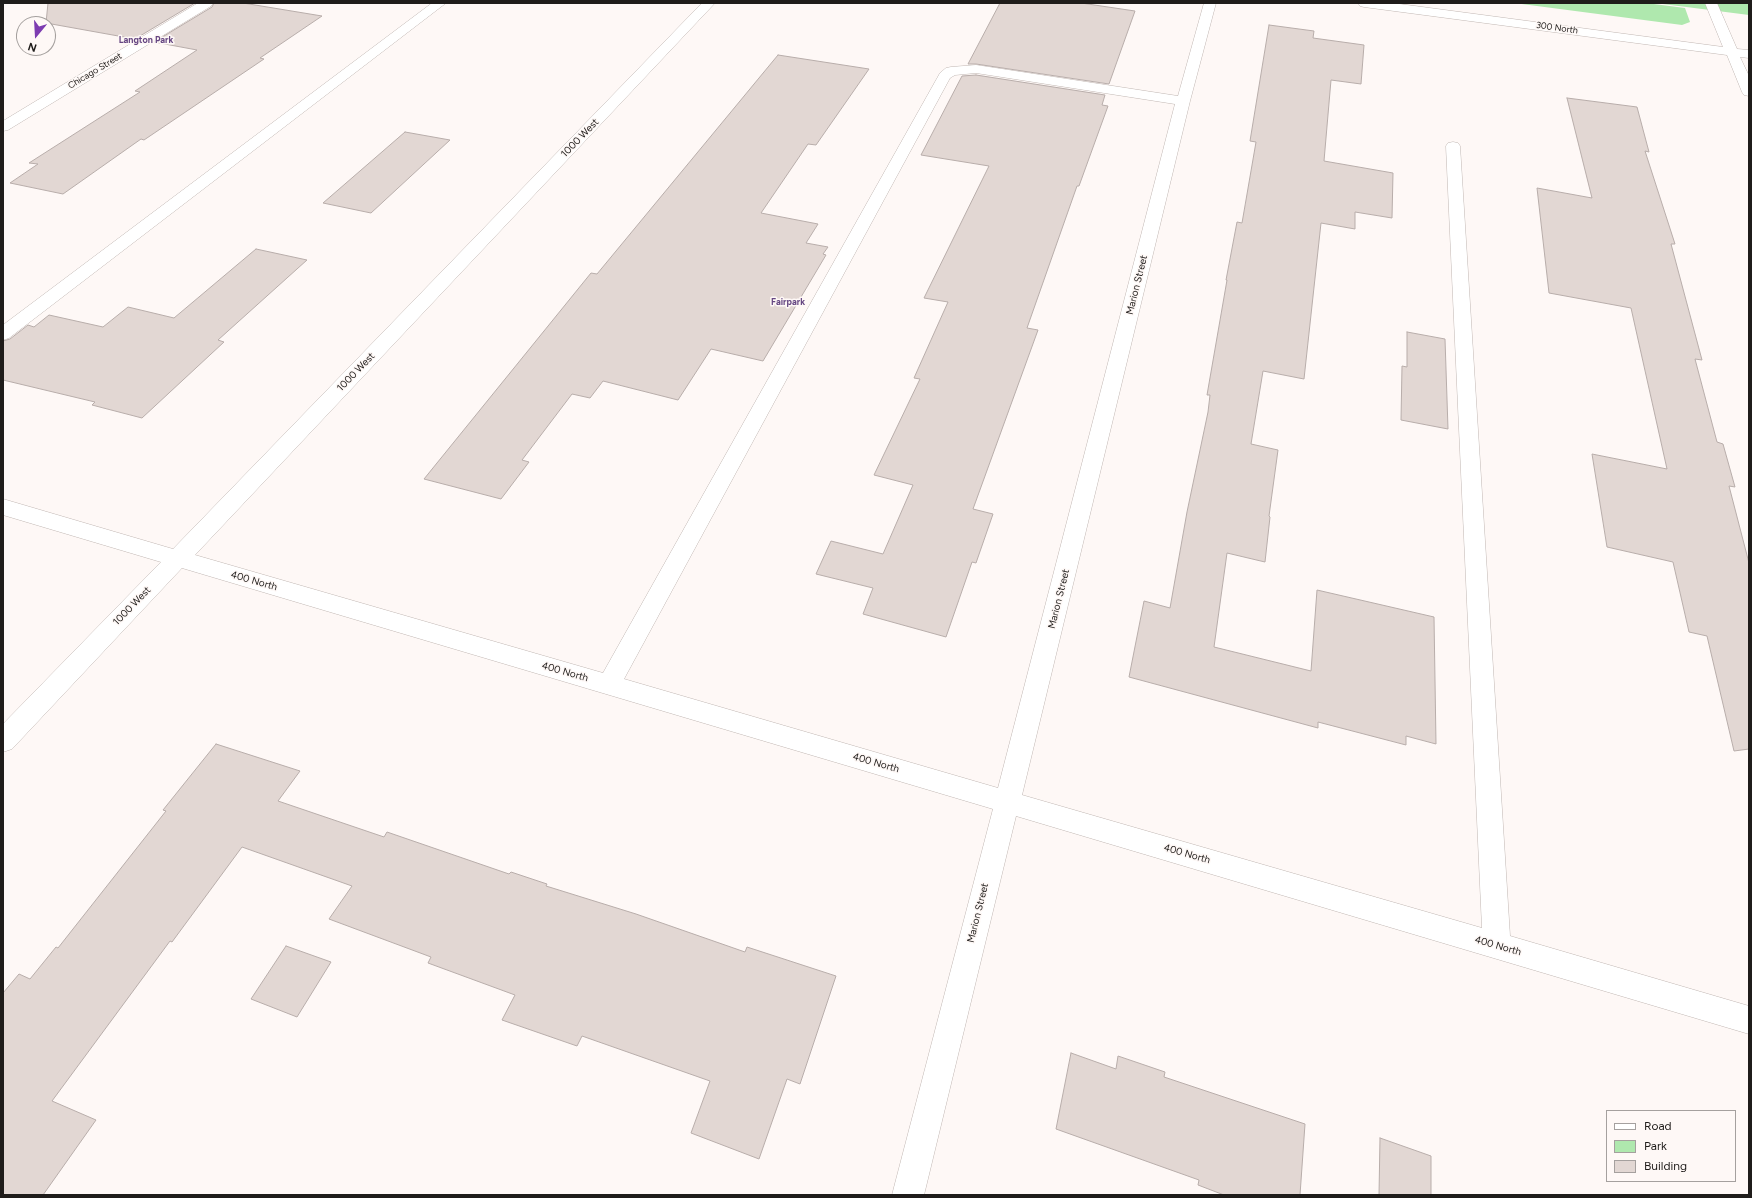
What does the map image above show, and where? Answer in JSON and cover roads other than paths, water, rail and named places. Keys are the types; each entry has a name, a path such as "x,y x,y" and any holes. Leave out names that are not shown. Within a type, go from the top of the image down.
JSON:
{"street":[{"name":"Chicago Street","path":"3,127 207,3"},
{"path":"3,334 440,3"},
{"name":"1000 West","path":"3,742 709,3"},
{"name":"Marion Street","path":"908,1195 1041,671 1183,101 1210,3"},
{"name":"300 North","path":"1364,3 1749,54"},
{"path":"1711,3 1749,92"},
{"path":"610,685 945,76 951,71 976,69 1183,101"},
{"path":"1453,146 1497,945"},
{"name":"400 North","path":"3,507 1749,1020"}],"district":[{"name":"Langton Park","path":"146,40"},
{"name":"Fairpark","path":"788,302"}]}
